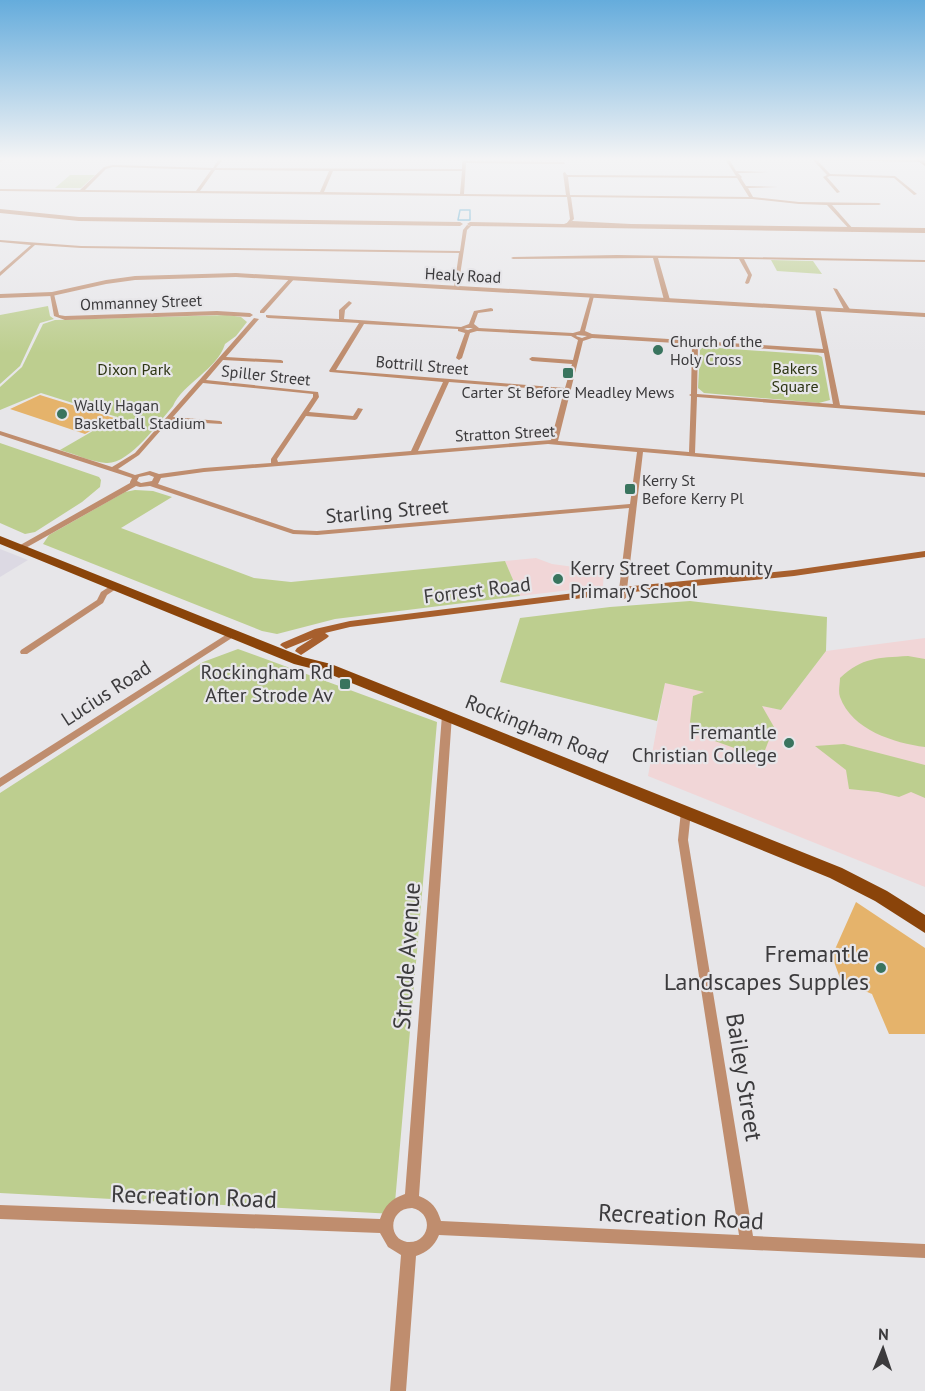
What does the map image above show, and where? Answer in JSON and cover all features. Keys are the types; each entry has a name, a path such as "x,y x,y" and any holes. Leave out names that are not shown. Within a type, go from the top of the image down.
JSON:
{"main road":[{"name":"Rockingham Road","path":"0,531 23,545 115,587 302,662 326,667 836,873 881,896 925,925"},
{"name":"Rockingham Road","path":"0,540 23,545 313,655 326,667"},
{"name":"Forrest Road","path":"301,651 325,635 354,628 925,556"},
{"name":"Forrest Road","path":"286,645 319,631 350,624 623,594"}],"street":[{"path":"437,224 465,226 573,224 925,231"},
{"path":"846,224 851,230"},
{"path":"456,288 465,226"},
{"path":"0,241 33,245 461,252"},
{"path":"0,276 33,245"},
{"path":"655,256 667,300"},
{"path":"513,258 655,256 925,261"},
{"path":"741,258 750,275 747,283"},
{"path":"0,264 12,264"},
{"name":"Healy Road","path":"0,296 52,294 135,278 236,275 925,315"},
{"path":"113,470 137,454 223,358 253,317 262,312 293,278"},
{"path":"835,289 848,310"},
{"name":"Ommanney Street","path":"52,294 57,316 65,318 217,313 253,317"},
{"path":"554,442 592,296"},
{"path":"341,320 342,310 348,303"},
{"path":"818,309 837,407"},
{"path":"459,358 472,329 476,312 491,310"},
{"path":"262,312 268,316"},
{"path":"253,317 363,321 826,351"},
{"name":"Bottrill Street","path":"363,321 332,371 568,390"},
{"path":"692,455 694,343"},
{"path":"223,358 281,362"},
{"path":"532,359 574,362"},
{"path":"414,452 447,380"},
{"name":"Spiller Street","path":"201,381 316,393 316,397 274,459 274,465"},
{"path":"692,395 925,413"},
{"path":"305,414 355,418 360,409"},
{"path":"168,419 220,423"},
{"path":"0,433 113,470 134,481"},
{"name":"Stratton Street","path":"134,481 145,473 158,476 414,452 554,442 925,475"},
{"path":"623,594 639,451"},
{"path":"152,484 158,481 158,476"},
{"path":"23,545 134,481"},
{"name":"Starling Street","path":"134,481 152,484 293,532 317,533 632,506"},
{"path":"24,652 100,601 104,594 115,587"},
{"name":"Lucius Road","path":"0,783 232,634"},
{"name":"Strode Avenue","path":"412,1201 447,716"},
{"name":"Bailey Street","path":"686,811 683,840 747,1243"},
{"path":"412,1201 426,1206 431,1212 434,1228 426,1244 409,1250 393,1243 387,1226 395,1207 412,1201"},
{"name":"Recreation Road","path":"0,1212 387,1226"},
{"name":"Recreation Road","path":"434,1228 925,1251"},
{"path":"398,1391 409,1250"}],"shaded area":[{"path":"0,549 28,560 0,577"},
{"name":"Kerry Street Community Primary School","path":"536,558 552,564 604,571 603,586 520,596 505,561"},
{"name":"Fremantle Christian College","path":"925,638 925,887 648,776 665,682 781,710 826,651"}],"green space":[{"path":"771,260 813,261 822,274 777,271"},
{"path":"48,306 50,316 54,319 40,323 20,366 0,384 0,315"},
{"name":"Dixon Park","path":"227,315 241,317 247,322 236,336 225,344 208,369 184,390 143,441 134,450 115,462 95,461 60,450 117,417 41,393 0,410 0,387 22,367 43,324 55,320"},
{"name":"Bakers Square","path":"703,347 818,355 822,357 830,400 819,403 704,393 698,388 700,350"},
{"path":"0,443 99,477 100,487 82,502 35,532 25,534 0,523"},
{"path":"153,491 172,497 121,528 254,578 291,582 505,561 520,596 335,619 277,634 262,631 43,544 49,535 125,492"},
{"path":"690,601 827,617 826,651 781,710 762,706 774,727 762,758 701,736 690,722 693,696 704,692 665,683 657,721 500,682 520,618 610,607"},
{"path":"238,649 437,722 394,1214 0,1193 0,793 203,662"},
{"path":"908,656 925,659 925,747 900,742 875,733 854,718 839,695 840,678 863,662 879,658"},
{"path":"844,744 925,765 925,798 911,792 899,797 849,789 846,770 815,746"}],"building":[{"name":"Wally Hagan Basketball Stadium","path":"40,395 114,418 85,434 10,409"},
{"name":"Fremantle Landscapes Supples","path":"856,902 925,948 925,1034 889,1034 872,994 841,981 832,956"}],"place":[{"name":"Church of the Holy Cross","path":"658,350"},
{"name":"Carter St Before Meadley Mews","path":"568,373"},
{"name":"Wally Hagan Basketball Stadium","path":"62,414"},
{"name":"Kerry St Before Kerry Pl","path":"630,489"},
{"name":"Kerry Street Community Primary School","path":"558,579"},
{"name":"Rockingham Rd After Strode Av","path":"345,684"},
{"name":"Fremantle Christian College","path":"789,743"},
{"name":"Fremantle Landscapes Supples","path":"881,968"}]}
